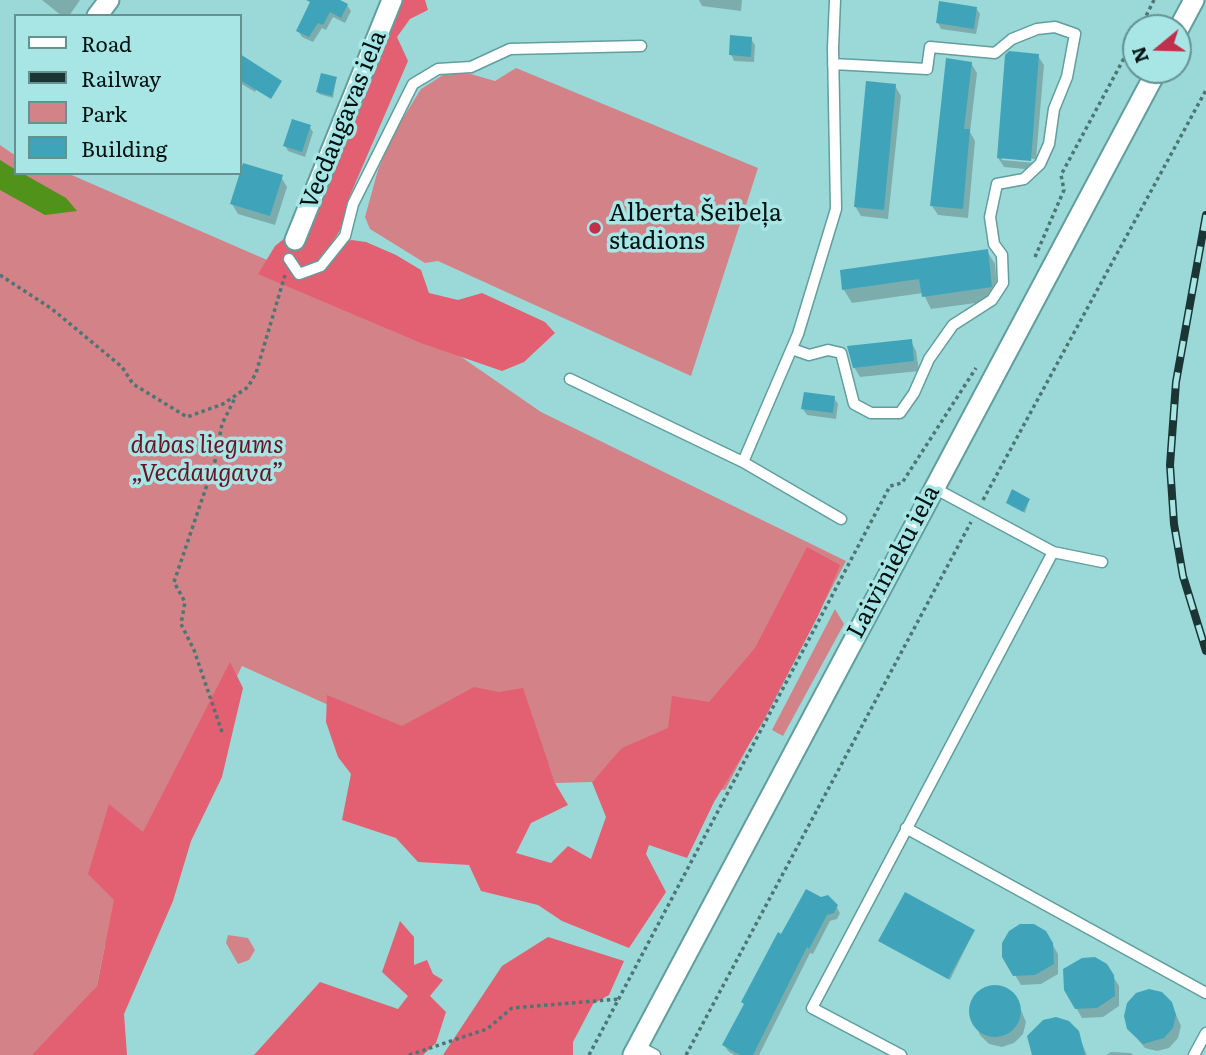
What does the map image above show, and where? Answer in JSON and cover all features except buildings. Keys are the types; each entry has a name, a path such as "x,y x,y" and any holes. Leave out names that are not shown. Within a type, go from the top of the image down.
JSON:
{"street":[{"name":"Vecdaugavas iela","path":"292,249 392,0"},
{"name":"Laivinieku iela","path":"642,1052 934,488 1150,84"}],"lane":[{"path":"743,463 792,349 836,209 833,64 835,0"},
{"path":"792,349 809,355 828,350 841,354 854,404 871,412 900,413 914,393 929,359 953,325 992,300 1003,283 1002,255 994,244 990,217 997,184 1024,179 1041,164 1049,144 1054,109 1067,77 1075,34 1055,27 1037,29 1012,39 995,53 930,47 927,69 833,64"},
{"path":"292,249 299,274 321,266 345,236 353,204 392,122 414,85 439,69 471,67 510,49 641,46"},
{"path":"570,379 743,463 841,519"},
{"path":"934,488 1053,552 1102,562"},
{"path":"901,1055 812,1008 1053,552"},
{"path":"906,828 1206,993"},
{"path":"1194,1055 1206,1033"}],"path":[{"path":"1032,266 1064,190 1061,175 1122,62"},
{"path":"686,1055 1206,90"},
{"path":"0,275 52,309 122,367 133,384 164,405 187,416 223,404 248,387 256,373 292,249"},
{"path":"589,1055 890,486 902,483 981,361"},
{"path":"222,732 194,650 181,624 185,602 174,582 215,461 222,424 237,394"},
{"path":"409,1055 487,1028 512,1007 619,999"}],"green space":[{"name":"Alberta Šeibeļa stadions","path":"516,68 758,168 691,376 438,261 425,263 370,229 365,217 378,170 393,134 421,89 443,75 467,73 495,81"},
{"name":"dabas liegums „Vecdaugava”","path":"0,145 14,155 14,175 72,175 412,323 541,412 846,561 725,790 602,771 592,782 555,783 548,763 406,740 242,666 105,945 97,986 71,1015 51,1055 0,1055"},
{"path":"835,609 844,624 783,736 772,730"},
{"path":"228,935 248,938 255,950 249,960 238,964 226,943"}],"shaded area":[{"path":"397,0 425,0 428,10 410,19 397,37 408,61 348,200 347,219 332,243 352,240 366,242 421,270 429,293 458,300 482,293 545,322 555,333 524,362 502,371 421,343 258,274 275,246 296,229"},
{"path":"0,160 14,169 14,175 26,175 66,198 77,211 45,215 0,190"},
{"path":"807,547 840,565 819,614 764,720 714,802 687,858 649,845 646,854 666,892 629,948 562,921 538,905 481,891 469,865 418,862 396,838 342,820 351,774 338,757 326,722 327,695 402,726 474,687 499,692 523,688 555,783 568,805 531,823 516,853 551,863 568,846 591,859 606,817 592,782 622,748 668,728 672,696 709,702 755,648"},
{"path":"230,662 243,688 222,777 191,841 173,901 124,1014 127,1055 32,1055 97,986 114,900 88,874 109,804 143,832"},
{"path":"400,921 414,937 414,965 427,960 433,974 443,980 430,996 446,1012 436,1043 423,1055 254,1055 320,982 398,1009 408,996 382,972"},
{"path":"548,937 624,961 609,995 593,1004 573,1042 573,1055 443,1055 502,966"}],"railway":[{"path":"1206,215 1176,382 1170,465 1174,524 1183,576 1206,651"}],"place":[{"name":"Alberta Šeibeļa stadions","path":"595,228"}]}
